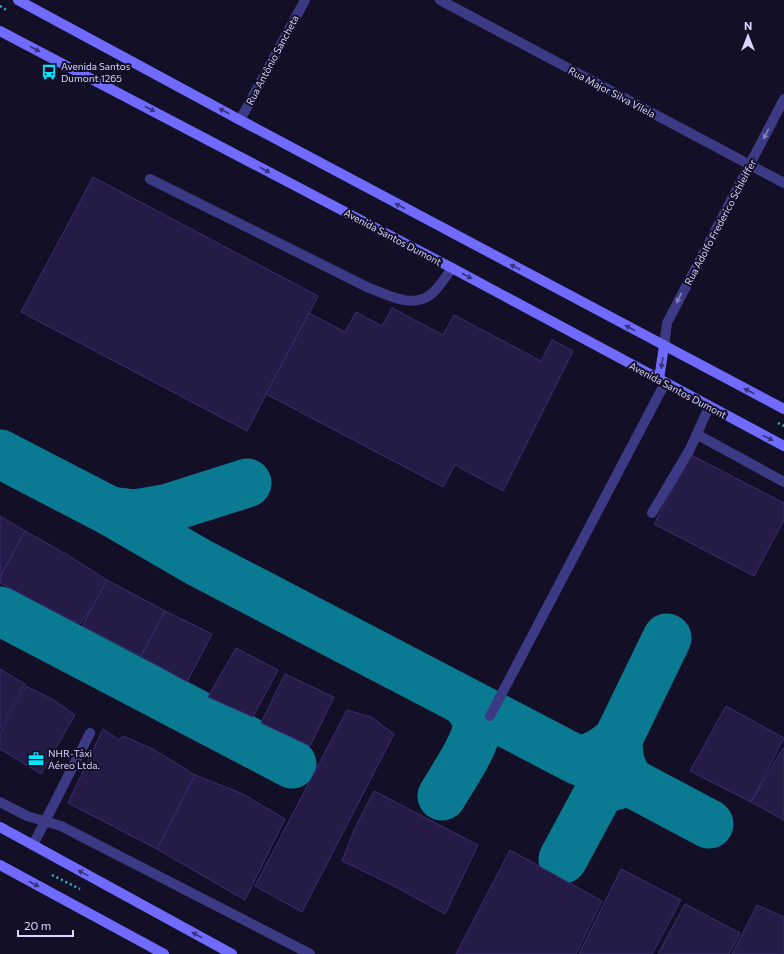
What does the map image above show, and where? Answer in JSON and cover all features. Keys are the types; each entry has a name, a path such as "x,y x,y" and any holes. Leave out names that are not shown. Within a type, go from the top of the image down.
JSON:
{"main road":[{"path":"18,0 240,120 784,409"},
{"name":"Avenida Santos Dumont","path":"0,31 452,268 784,446"},
{"path":"662,381 664,346"},
{"path":"0,827 232,954"},
{"path":"0,865 164,954"}],"street":[{"name":"Rua Antônio Sancheta","path":"240,120 305,0"},
{"name":"Rua Major Silva Vilela","path":"440,0 784,183"},
{"name":"Rua Adolfo Frederico Schleiffer","path":"664,346 667,323 784,99"},
{"path":"150,179 368,287 398,299 418,301 431,294 452,268"},
{"path":"490,716 662,381"},
{"path":"652,513 698,435 709,407"},
{"path":"698,435 784,482"},
{"path":"33,845 90,733"},
{"path":"0,802 27,816 61,826 310,954"}],"building":[{"path":"93,177 318,296 247,431 21,312"},
{"path":"392,308 443,335 454,315 541,361 552,340 573,351 503,491 455,465 443,487 266,394 309,313 345,332 356,312 382,326"},
{"path":"691,455 784,503 784,520 754,576 654,524"},
{"path":"0,516 25,531 0,577"},
{"path":"25,531 66,554 110,582 80,624 0,583 0,577"},
{"path":"107,580 165,611 141,656 82,626"},
{"path":"165,611 212,634 187,682 141,656"},
{"path":"236,648 278,670 253,717 208,697"},
{"path":"0,669 25,684 0,729"},
{"path":"285,674 334,697 310,746 261,723"},
{"path":"26,686 52,699 75,715 41,774 0,749 0,733"},
{"path":"726,706 784,738 751,802 690,771"},
{"path":"347,710 371,717 394,734 302,912 255,886"},
{"path":"103,729 119,740 123,736 153,749 195,775 157,849 68,803"},
{"path":"783,748 784,749 784,820 751,802"},
{"path":"195,775 243,794 285,819 245,900 157,849"},
{"path":"374,791 478,845 445,914 392,885 342,861 354,830"},
{"path":"510,850 602,901 576,954 456,954"},
{"path":"621,869 681,900 652,954 579,954"},
{"path":"685,904 740,933 729,954 658,954"},
{"path":"757,905 784,917 784,954 732,954"}],"taxiway":[{"path":"0,454 110,511 198,562 579,761 600,753 618,739 620,762 630,782 609,787 598,794 563,859"},
{"path":"110,511 135,514 165,509 247,483"},
{"path":"0,611 292,764"},
{"path":"618,739 667,638"},
{"path":"442,796 474,740 477,724 476,718 467,704"},
{"path":"630,782 709,824"}],"place":[{"name":"Avenida Santos Dumont 1265","path":"49,72"},
{"name":"NHR-Táxi Aéreo Ltda.","path":"36,759"}]}
